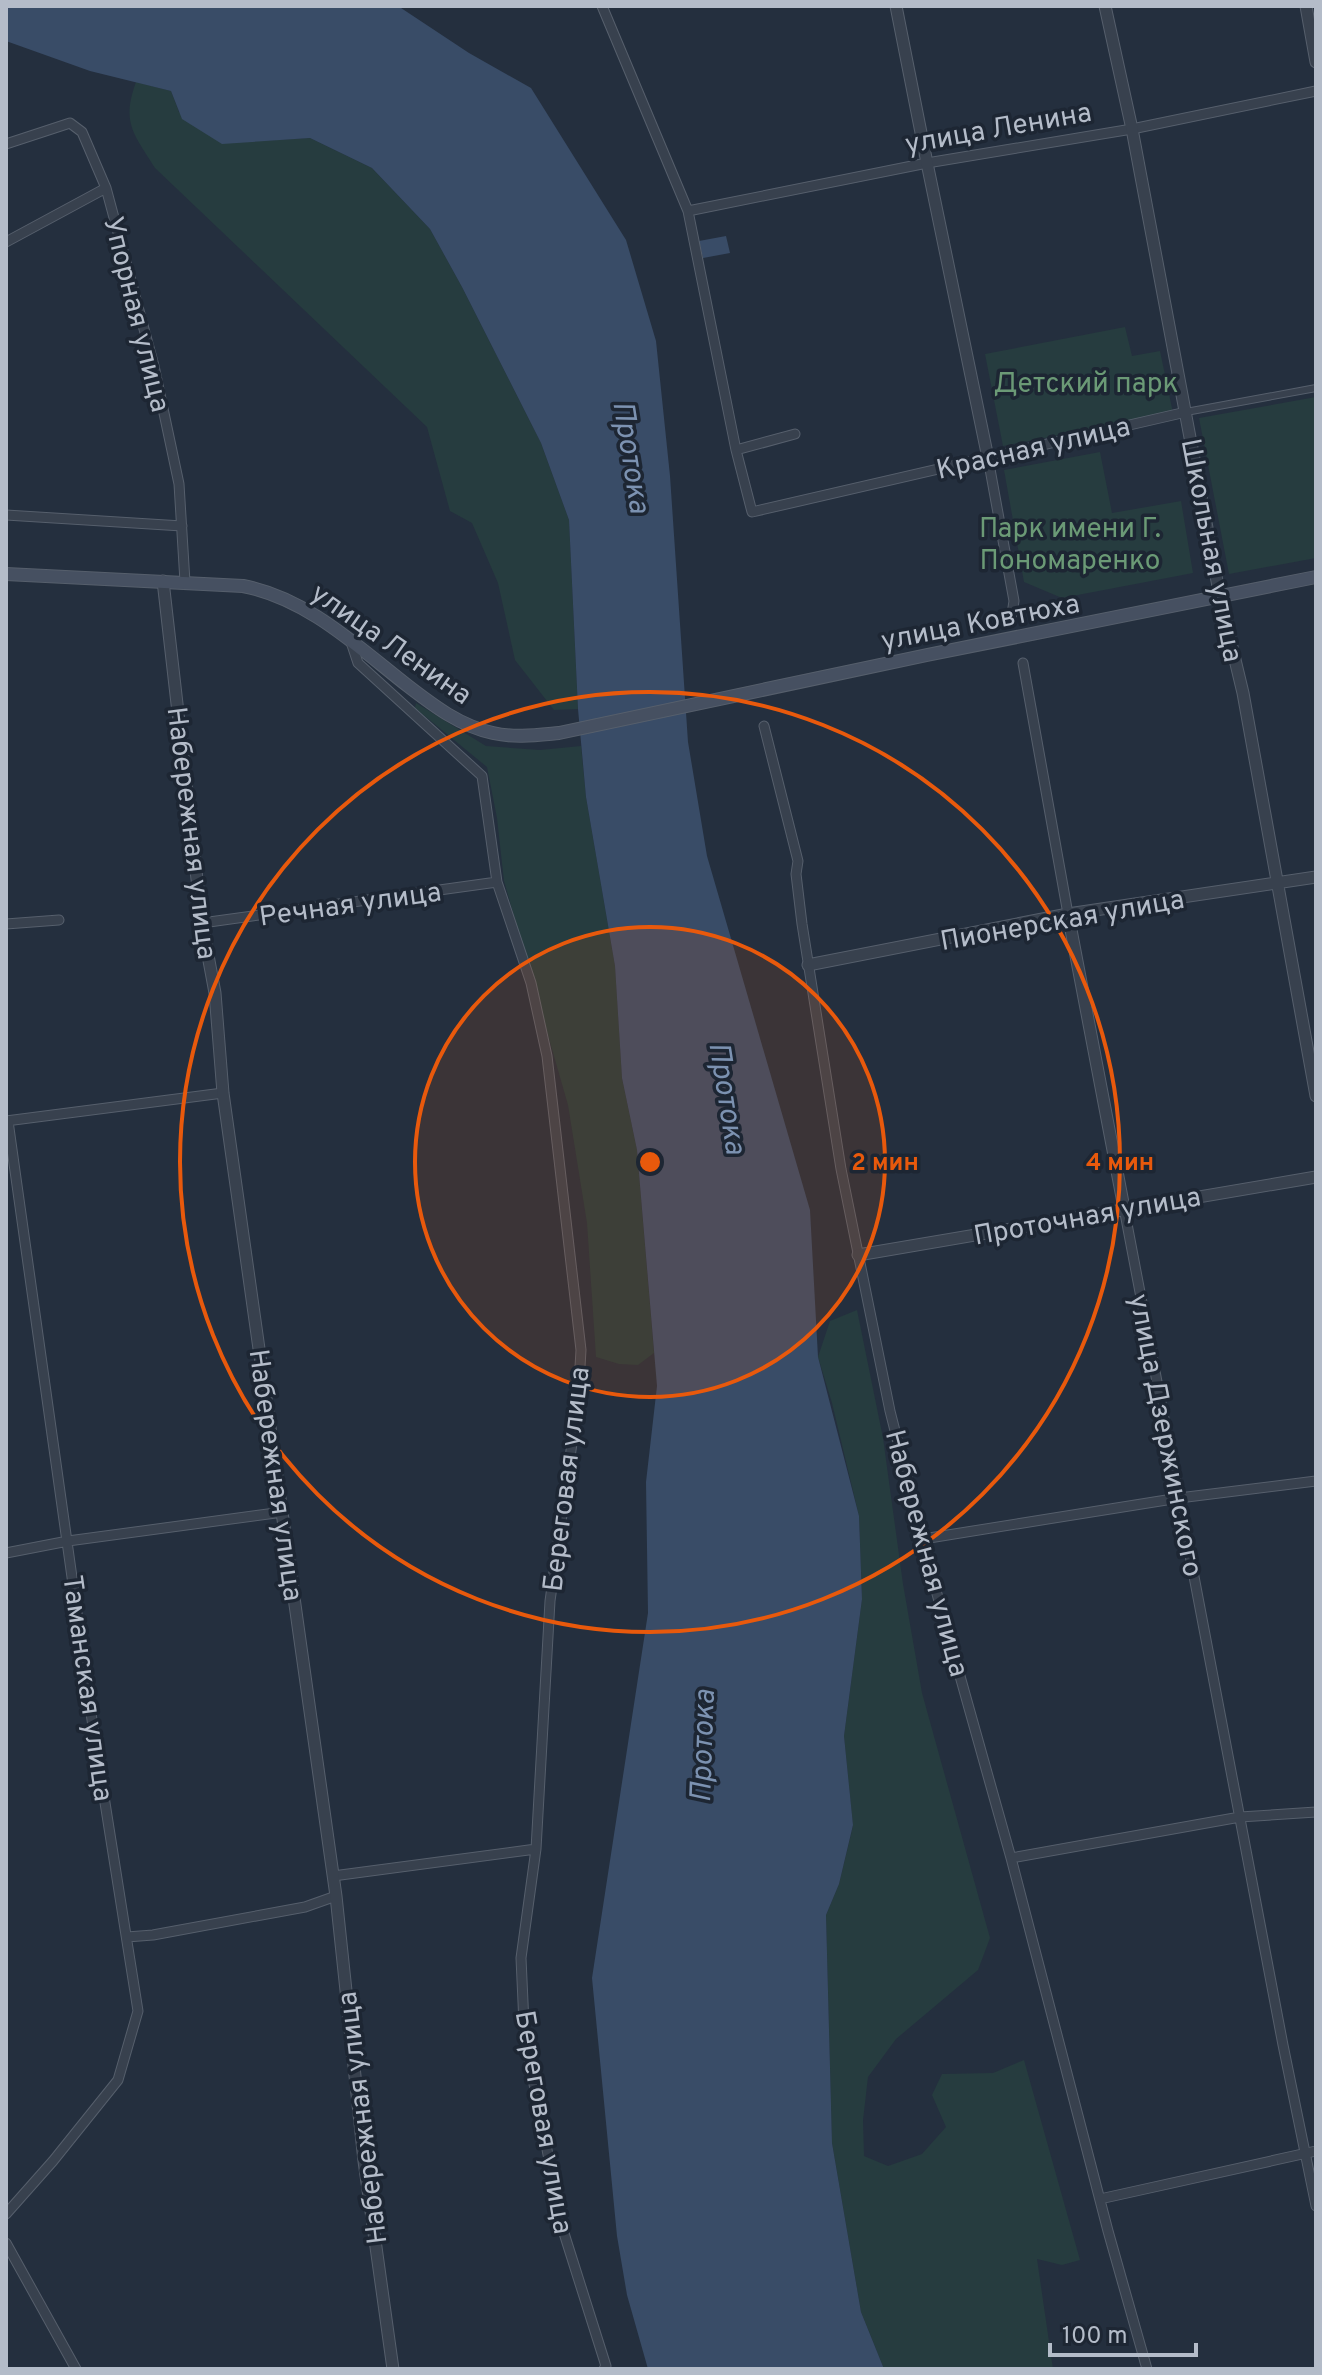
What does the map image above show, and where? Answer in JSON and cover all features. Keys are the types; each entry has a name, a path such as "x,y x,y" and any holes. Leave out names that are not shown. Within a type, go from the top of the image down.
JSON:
{"main road":[{"name":"улица Ленина","path":"6,574 185,582 266,590 305,609 438,709 474,728 521,737 559,733"},
{"name":"улица Ковтюха","path":"559,733 1316,577"}],"street":[{"path":"602,6 688,211 736,450 795,434"},
{"path":"896,6 988,458 1014,601 1011,620"},
{"name":"Школьная улица","path":"1105,6 1132,129 1220,597 1243,693 1316,1096"},
{"path":"1306,6 1316,62"},
{"name":"улица Ленина","path":"688,211 927,163 1132,129 1316,91"},
{"name":"Упорная улица","path":"6,144 70,123 82,132 106,188 154,366 179,484 185,582"},
{"path":"6,242 106,188"},
{"name":"Красная улица","path":"736,450 752,512 1186,412 1316,388"},
{"path":"6,515 182,526"},
{"name":"Набережная улица","path":"163,581 202,923 215,993 223,1093 336,1896 364,2161 393,2369"},
{"name":"Береговая улица","path":"351,642 358,663 482,776 497,882 531,983 547,1056 581,1350 578,1400 550,1601 536,1849 521,1958 524,2024 563,2230 606,2366 604,2369"},
{"name":"улица Дзержинского","path":"1023,663 1280,2029 1311,2153 1316,2206"},
{"name":"Набережная улица","path":"764,726 798,861 796,874 808,965 841,1169 890,1411 1147,2369"},
{"name":"Пионерская улица","path":"808,965 1068,914 1316,877"},
{"name":"Речная улица","path":"202,923 497,882"},
{"path":"6,924 59,920"},
{"path":"7,1121 223,1093"},
{"name":"Таманская улица","path":"6,2214 118,2080 138,2011 93,1727 7,1121"},
{"name":"Проточная улица","path":"858,1255 1316,1177"},
{"path":"923,1539 1179,1498 1316,1481"},
{"path":"6,1553 68,1541 283,1512"},
{"path":"1011,1858 1240,1817 1316,1812"},
{"path":"333,1876 536,1849"},
{"path":"127,1937 305,1907 336,1896"},
{"path":"1100,2199 1311,2153"},
{"path":"6,2243 76,2369"}],"green space":[{"path":"136,82 171,91 179,112 222,143 310,138 372,168 430,229 541,443 569,520 578,709 554,710 515,660 498,583 472,523 450,511 427,427 155,168 132,128 130,108"},
{"name":"Детский парк","path":"1125,327 1132,356 1160,351 1173,413 1003,446 985,354"},
{"path":"1316,397 1316,558 1229,574 1199,418"},
{"name":"Парк имени Г. Пономаренко","path":"1100,452 1112,513 1181,501 1193,573 1062,598 1024,582 1004,470"},
{"path":"416,703 486,746 540,750 581,746 586,797 615,966 622,1078 637,1150 654,1353 638,1365 619,1364 596,1357 587,1223 568,1105 504,881 487,767 415,708"},
{"path":"857,1310 883,1438 922,1693 990,1938 978,1970 896,2039 868,2077 863,2120 864,2156 888,2166 922,2154 946,2127 932,2095 942,2074 993,2073 1024,2060 1080,2260 1062,2265 1037,2259 1053,2369 884,2369 861,2312 832,2143 826,1915 839,1884 853,1826 844,1736 862,1599 859,1516 818,1357 830,1321"}],"water":[{"name":"Протока","path":"6,6 398,6 469,53 531,88 626,240 656,341 670,476 688,742 707,856 810,1210 818,1357 859,1516 862,1599 844,1736 853,1825 839,1884 826,1915 832,2143 861,2312 884,2369 648,2369 627,2295 617,2236 592,1978 648,1613 646,1482 657,1386 637,1150 622,1078 615,966 586,797 578,709 569,520 541,443 430,229 372,168 310,138 222,144 182,119 171,91 90,71 6,41"},
{"path":"726,236 730,253 703,258 699,241"}]}
